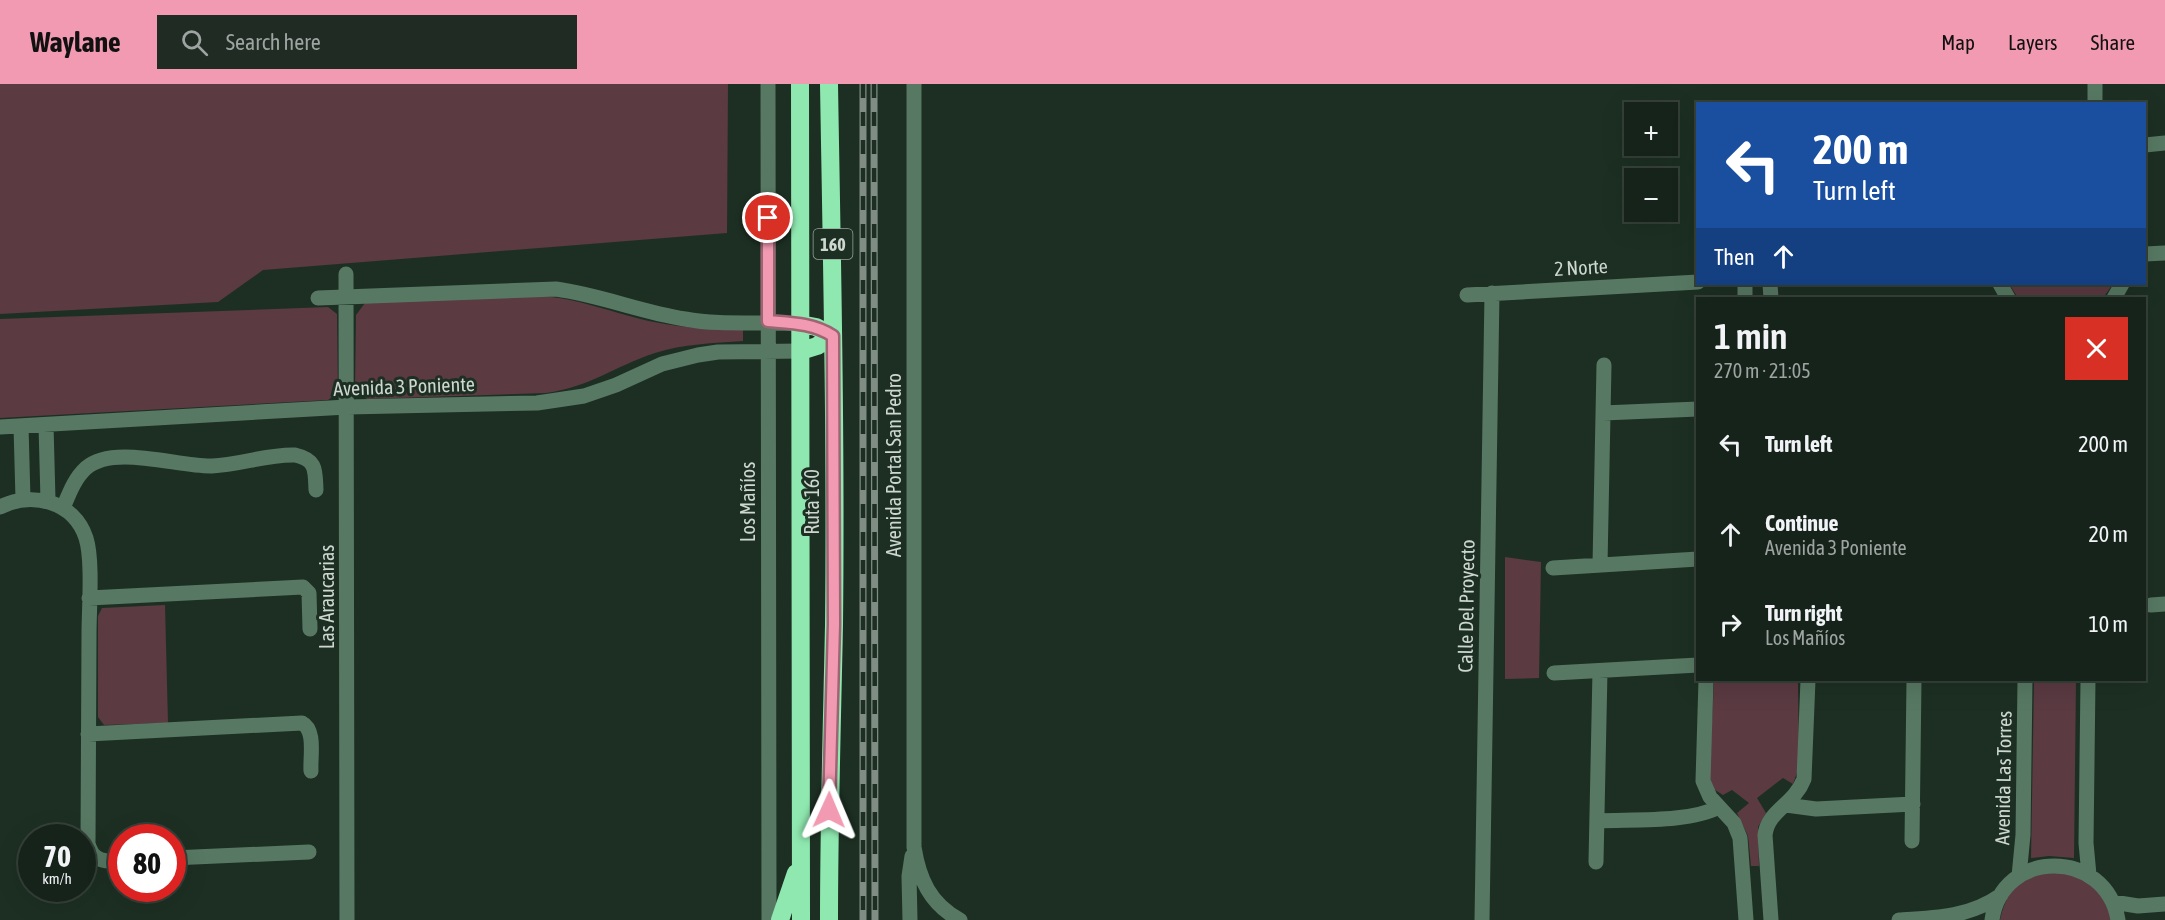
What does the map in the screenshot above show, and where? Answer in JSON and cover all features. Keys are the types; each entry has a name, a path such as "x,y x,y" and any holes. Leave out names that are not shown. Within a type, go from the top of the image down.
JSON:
{"highway":[{"name":"Ruta 160","path":"800,84 801,920"},
{"name":"Ruta 160","path":"829,84 834,255 834,624 829,791 829,920"},
{"path":"800,324 816,327 833,336"},
{"path":"801,351 817,346 833,336"},
{"path":"780,920 801,857"}],"street":[{"name":"Los Mañíos","path":"768,84 769,920"},
{"name":"Avenida Portal San Pedro","path":"910,920 909,876 914,847 914,84"},
{"path":"2095,84 2095,102"},
{"path":"2146,145 2165,143"},
{"path":"2146,254 2165,253"},
{"name":"Las Araucarias","path":"346,274 347,920"},
{"name":"2 Norte","path":"1467,295 1696,282"},
{"path":"318,298 556,289 591,295 687,320 768,321 800,324"},
{"name":"Calle Del Proyecto","path":"1482,920 1491,293"},
{"name":"Avenida 3 Poniente","path":"0,428 347,407 537,404 561,401 600,391 646,370 678,359 718,352 801,351"},
{"path":"1600,565 1604,365"},
{"path":"1603,413 1696,409"},
{"path":"46,425 48,500"},
{"path":"21,426 23,499"},
{"path":"63,508 75,481 86,468 100,461 120,458 154,458 190,465 211,466 295,455 311,462 315,472 316,490"},
{"path":"0,507 23,499 48,500 63,508 80,525 86,538 89,554 89,848 94,857 108,861"},
{"path":"1553,568 1696,559"},
{"path":"89,598 303,587 309,592 310,629"},
{"path":"1554,673 1696,665"},
{"path":"1596,862 1600,671"},
{"path":"1706,681 1703,781 1707,792 1734,823 1740,838 1746,920"},
{"path":"1771,920 1766,826 1769,820 1797,794 1804,779 1808,681"},
{"path":"1912,841 1914,681"},
{"name":"Avenida Las Torres","path":"2019,876 2023,835 2025,681"},
{"path":"2088,681 2086,843 2089,875"},
{"path":"88,734 302,723 308,727 310,734 311,771"},
{"path":"1786,805 1816,809 1913,804"},
{"path":"1597,821 1691,816 1707,813 1719,807"},
{"name":"Avenida Portal San Pedro","path":"914,847 926,888 940,906 960,920"},
{"path":"186,857 309,852"},
{"path":"1899,920 1951,916 1979,908 2001,895 2019,876 2038,867 2055,865 2069,867 2099,882 2113,902 2118,920"},
{"path":"1992,920 2001,895"},
{"path":"2113,902 2138,906 2165,904"}],"shaded area":[{"path":"0,84 728,84 727,233 263,270 218,302 0,314"},
{"path":"2010,285 2112,285 2104,297 2017,297"},
{"path":"536,296 566,299 665,324 743,330 743,341 699,344 666,350 641,358 576,386 546,393 367,399 355,387 356,315 365,303"},
{"path":"328,307 337,314 338,393 328,400 0,418 0,319"},
{"path":"1505,557 1541,562 1539,678 1505,679"},
{"path":"165,605 168,723 104,725 98,717 98,616 102,608"},
{"path":"1714,681 1798,681 1799,767 1793,784 1783,778 1757,798 1766,813 1758,827 1759,866 1751,866 1748,836 1737,813 1749,803 1732,790 1723,795 1712,788 1709,782"},
{"path":"2034,681 2076,681 2074,858 2049,856 2031,858"},
{"path":"2050,870 2079,875 2101,893 2112,920 2000,920 2007,900 2016,887"}],"railway":[{"path":"863,84 863,920"},
{"path":"874,84 875,920"}],"route":[{"path":"768,218 768,321 807,324 833,336 834,624 829,810"}]}
